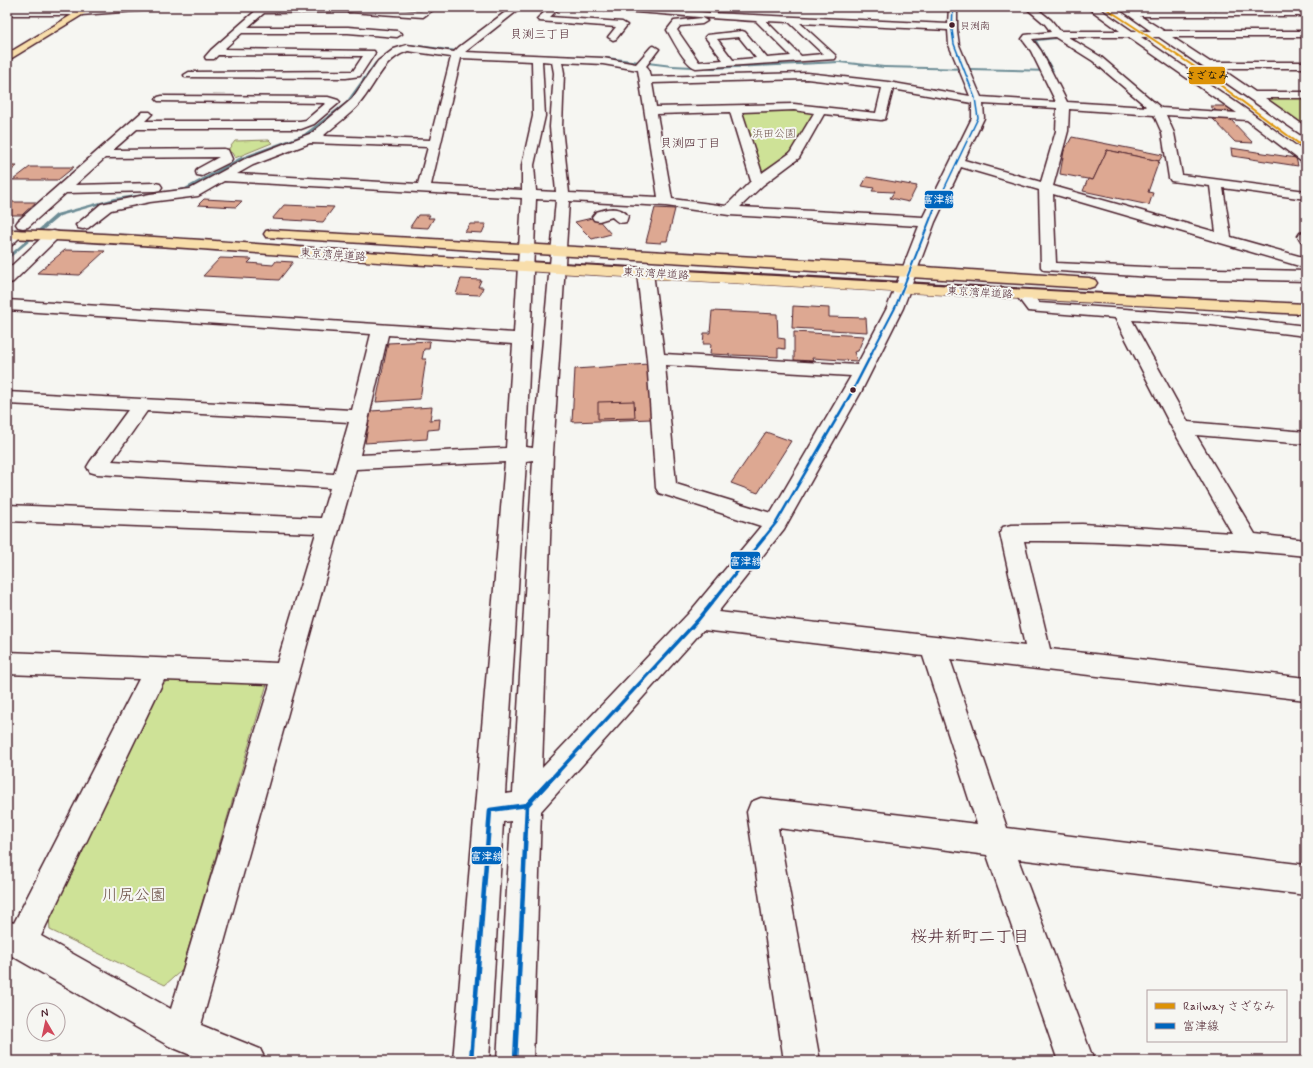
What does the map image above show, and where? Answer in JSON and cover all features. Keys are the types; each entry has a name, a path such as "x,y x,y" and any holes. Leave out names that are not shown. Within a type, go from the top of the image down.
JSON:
{"main road":[{"path":"7,58 91,7"},
{"path":"12,232 83,225 230,232"},
{"name":"東京湾岸道路","path":"12,232 525,257 906,279 1306,296"},
{"name":"東京湾岸道路","path":"254,234 525,257"},
{"name":"東京湾岸道路","path":"558,259 645,272 906,279 1024,295 1306,309"}],"street":[{"path":"7,12 82,12 114,8 150,7"},
{"path":"12,232 264,8 350,9 423,14 433,7"},
{"path":"424,188 457,55 462,49 518,7"},
{"path":"556,7 542,20 622,25 612,37"},
{"path":"605,7 732,17 953,27"},
{"path":"737,7 732,17 725,19 677,23 672,30 691,60 696,65 831,57 792,20"},
{"path":"490,810 527,805 698,620 776,524 862,371 895,308 928,222 978,118 979,110 976,100 953,43 953,7"},
{"path":"1028,7 1040,15 1057,34 1097,59 1158,111 1168,133 1176,178 1306,195"},
{"path":"1091,7 1131,33 1306,159"},
{"path":"618,24 631,8"},
{"path":"1126,10 1306,13"},
{"path":"1126,10 1306,132"},
{"path":"581,22 589,12"},
{"path":"758,18 798,58"},
{"path":"240,30 348,30 403,34"},
{"path":"1306,38 1164,36 1131,33 1057,34 1028,37 1027,39 1036,51 1063,105 1062,131 1046,188 1049,267 1167,273 1306,276"},
{"path":"728,62 710,37 742,34 762,60"},
{"path":"1164,36 1306,34"},
{"path":"83,225 106,207 150,198 193,193 249,162 316,136 356,102 382,63 398,51 408,48 457,55 603,61 642,68 646,80 666,202"},
{"path":"639,67 654,49"},
{"path":"189,76 346,76 356,74 370,53 216,52"},
{"path":"471,1061 516,454 529,194 528,165 539,116 537,58"},
{"path":"515,1061 543,453 563,196 556,128 559,73 556,58"},
{"path":"1208,65 1306,65"},
{"path":"646,80 807,76 888,85 976,100 1249,117"},
{"path":"651,111 794,107 881,117 888,85"},
{"path":"1253,95 1306,95"},
{"path":"134,125 301,125 310,122 334,102 328,100 162,99"},
{"path":"735,109 758,182"},
{"path":"729,210 758,182 795,155 821,110"},
{"path":"307,139 434,144"},
{"path":"62,188 152,187 177,185 226,159 224,153 101,154"},
{"path":"957,162 1306,263"},
{"path":"220,177 666,202 729,210 928,222"},
{"path":"1216,183 1224,240"},
{"path":"600,219 607,213 613,213 621,216 621,219"},
{"path":"7,279 53,235"},
{"path":"645,272 656,359 666,488 776,524"},
{"path":"1024,295 1034,308 1212,320 1306,331"},
{"path":"7,305 521,339"},
{"path":"1121,314 1182,428 1248,542"},
{"path":"181,1034 345,472 381,330"},
{"path":"656,359 862,371"},
{"path":"7,398 359,416"},
{"path":"142,405 97,467 345,472 516,454 543,453"},
{"path":"1182,428 1306,438"},
{"path":"7,514 329,526"},
{"path":"1040,659 1011,533 1082,532 1248,542 1306,548"},
{"path":"698,620 1306,689"},
{"path":"933,647 997,841 1076,1061"},
{"path":"7,663 286,674"},
{"path":"157,669 14,940 181,1034 248,1061"},
{"path":"802,1061 761,812 1306,880"}],"green space":[{"path":"1257,96 1306,96 1306,130"},
{"name":"浜田公園","path":"793,109 811,111 814,113 788,155 762,171 742,113 745,111"},
{"path":"269,140 272,143 235,158 232,153 227,151 235,141"},
{"name":"川尻公園","path":"259,679 267,684 182,970 165,985 50,930 49,916 158,687 169,680"}],"building":[{"path":"1210,106 1229,106 1236,112 1218,112"},
{"path":"1213,119 1230,119 1253,143 1235,142"},
{"path":"1072,137 1163,155 1159,161 1107,150 1093,180 1060,174 1064,151"},
{"path":"1231,148 1296,158 1298,166 1232,156"},
{"path":"1107,150 1159,161 1148,192 1153,193 1149,205 1083,191 1088,179 1093,180"},
{"path":"7,166 17,166 7,174"},
{"path":"30,167 74,167 58,180 13,180"},
{"path":"867,177 917,186 909,202 890,198 894,192 872,191 874,188 862,186"},
{"path":"204,199 242,201 236,207 198,205"},
{"path":"8,202 36,202 22,215 7,215"},
{"path":"284,205 334,207 323,222 272,219"},
{"path":"655,208 675,209 667,241 661,241 661,243 646,242"},
{"path":"418,215 430,215 428,218 434,218 428,228 410,227"},
{"path":"596,217 611,234 592,239 575,222"},
{"path":"470,224 486,224 482,233 465,232"},
{"path":"65,250 105,251 79,275 37,273"},
{"path":"220,258 252,259 248,263 273,265 276,261 293,262 279,280 203,276"},
{"path":"461,279 481,280 478,287 483,287 480,295 456,294"},
{"path":"793,306 829,308 829,317 866,318 867,332 792,328"},
{"path":"712,311 777,314 778,338 785,339 785,349 778,348 778,357 710,354 711,344 703,344 704,333 710,333"},
{"path":"794,332 864,336 858,351 854,352 857,361 812,358 813,361 794,360"},
{"path":"430,341 429,349 424,349 422,359 426,359 420,399 376,402 388,343"},
{"path":"648,364 651,419 572,422 575,369"},
{"path":"634,401 635,418 598,419 598,402"},
{"path":"432,407 430,420 440,419 439,429 428,430 427,439 365,443 371,411"},
{"path":"766,432 791,441 758,493 731,483"}],"waterway":[{"path":"527,55 607,58 672,66 714,68 839,62 884,67 1052,71 1035,40 1066,37"},
{"path":"400,49 411,45 465,52"},
{"path":"7,259 58,215 115,199 186,189 240,159 305,135 347,103 376,63 386,56"}],"rail line":[{"name":"さざなみ","path":"1104,7 1204,73 1306,149"}],"transit line":[{"name":"富津線","path":"471,1061 490,810 527,805 698,620 776,523 852,392 895,308 928,222 978,118 975,98 954,44 952,30 953,7"},
{"name":"富津線","path":"515,1061 527,805 550,780"}],"place":[{"name":"貝渕南","path":"952,25"}],"district":[{"name":"貝渕三丁目","path":"540,34"},
{"name":"貝渕四丁目","path":"690,143"},
{"name":"桜井新町二丁目","path":"970,936"}]}
